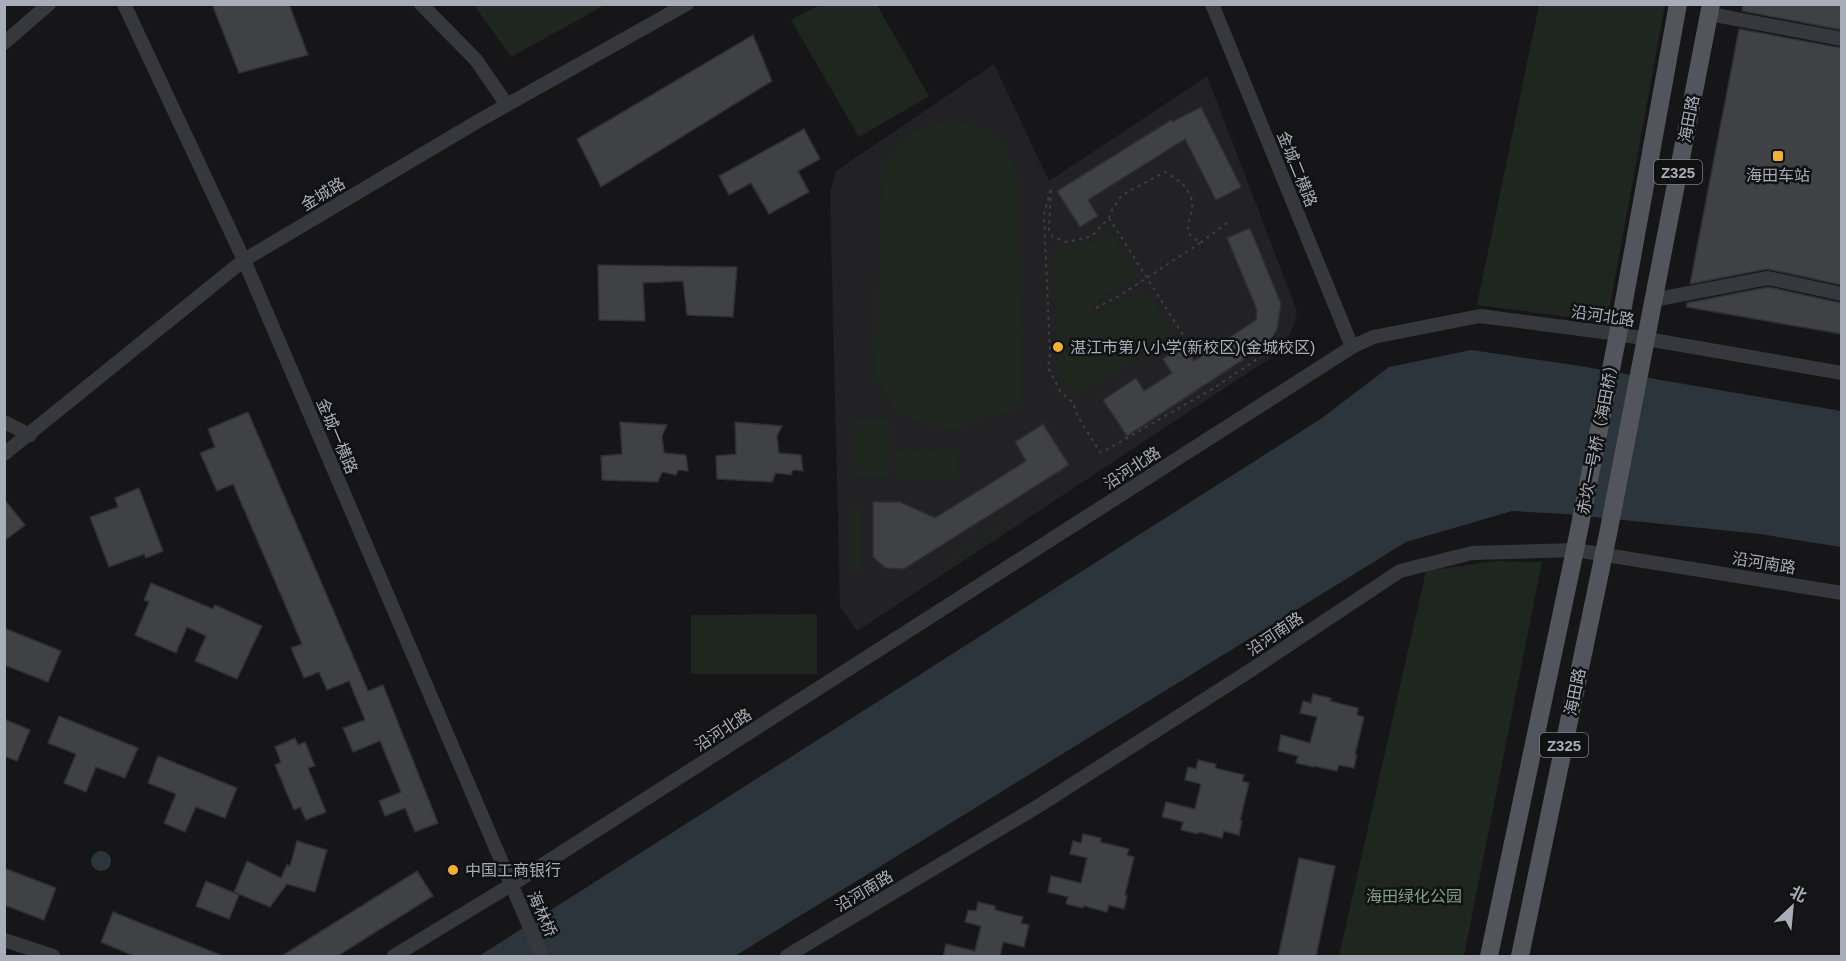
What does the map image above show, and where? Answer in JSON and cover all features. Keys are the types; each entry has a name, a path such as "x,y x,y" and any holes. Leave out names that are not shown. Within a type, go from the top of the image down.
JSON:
{"main road":[{"name":"海田路","path":"1618,334 1678,4"},
{"name":"海田路","path":"1646,339 1710,9"},
{"name":"赤坎一号桥（海田桥）","path":"1576,544 1618,334"},
{"name":"赤坎一号桥（海田桥）","path":"1608,534 1646,339"},
{"name":"海田路","path":"1520,957 1608,534"},
{"name":"海田路","path":"1489,957 1576,544"}],"street":[{"path":"4,43 48,4"},
{"name":"金城一横路","path":"124,4 244,260 511,885"},
{"path":"421,4 476,60 507,105"},
{"name":"金城路","path":"4,454 244,260 507,105 687,4"},
{"name":"金城二横路","path":"1212,4 1352,346"},
{"path":"1710,9 1842,39"},
{"path":"1653,300 1768,278 1842,294"},
{"name":"沿河北路","path":"394,957 511,885 1352,346 1373,337 1480,316 1618,334 1842,373"},
{"path":"4,422 30,435"},
{"name":"沿河南路","path":"787,957 1040,805 1251,670 1400,571 1472,553 1576,544 1604,554 1842,593"},
{"name":"海林桥","path":"511,885 542,957"},
{"path":"4,940 53,957"}],"path":[{"path":"1200,243 1190,234 1188,227 1193,212 1193,201 1184,185 1165,172 1122,195 1109,218 1092,236 1067,242 1053,237 1049,230 1051,188 1044,215 1050,354 1048,367 1060,391 1073,403 1078,417 1100,452 1214,388 1275,347"},
{"path":"1109,218 1183,335"},
{"path":"1096,308 1119,296 1227,224"}],"shaded area":[{"name":"湛江市第八小学(新校区)(金城校区)","path":"994,64 1049,181 1207,76 1297,311 1294,325 1281,351 857,631 840,607 830,192 836,171"},
{"path":"1471,350 1574,365 1841,411 1841,547 1760,534 1565,514 1512,511 1406,542 735,956 479,956 1322,418 1389,367"},
{"path":"101,851 108,854 111,861 108,868 101,871 94,868 91,861 94,854"}],"green space":[{"path":"474,5 605,5 511,57"},
{"path":"819,5 877,5 929,96 859,137 791,20"},
{"path":"1539,5 1665,5 1607,322 1477,305"},
{"path":"953,119 978,126 1000,138 1020,176 1022,403 1010,414 997,414 957,430 935,428 914,421 893,408 874,376 884,159 914,130"},
{"path":"1109,230 1138,276 1094,303 1095,313 1097,315 1139,290 1149,295 1173,331 1123,369 1101,379 1079,396 1073,396 1057,373 1052,257 1055,246 1089,243"},
{"path":"852,419 890,419 890,477 852,477"},
{"path":"897,449 958,450 957,480 897,479"},
{"path":"850,509 861,509 861,571 850,571"},
{"path":"1007,521 1010,526 945,566 942,562"},
{"name":"海田绿化公园","path":"1494,561 1542,562 1464,956 1339,956 1426,571"},
{"path":"817,614 817,674 691,674 691,615"}],"building":[{"path":"212,4 289,4 308,55 239,73"},
{"path":"1743,4 1842,4 1842,30 1742,11"},
{"name":"海田车站","path":"1739,29 1842,48 1842,285 1767,269 1690,284"},
{"path":"753,35 772,81 601,187 577,139"},
{"path":"1201,107 1241,187 1216,200 1185,139 1088,200 1098,216 1080,227 1057,191 1171,120 1172,122"},
{"path":"804,129 820,159 798,171 809,192 769,214 751,183 729,195 719,176"},
{"path":"1250,228 1281,304 1277,329 1270,342 1127,436 1103,400 1136,378 1144,391 1172,373 1163,359 1183,345 1194,361 1256,320 1257,310 1227,238"},
{"path":"598,265 737,267 733,317 687,315 683,281 643,283 645,321 599,320"},
{"path":"1768,287 1842,303 1842,334 1686,307 1687,303"},
{"path":"248,412 368,691 383,685 438,823 415,832 405,808 385,816 379,801 401,792 380,741 353,752 343,728 365,720 349,681 327,690 319,672 304,678 291,648 302,644 233,484 217,491 200,453 215,447 208,429"},
{"path":"620,422 667,425 662,436 664,453 686,455 688,471 678,470 676,475 662,472 658,482 602,480 601,456 622,454"},
{"path":"735,422 782,426 777,436 779,453 801,455 803,471 793,470 791,475 776,473 772,482 717,479 716,456 736,454"},
{"path":"1043,424 1069,465 904,569 886,568 873,557 873,502 900,502 935,518 1026,461 1015,442"},
{"path":"139,488 163,551 146,558 144,554 109,567 90,517 118,507 115,498"},
{"path":"4,499 25,525 4,541"},
{"path":"151,583 213,609 215,605 262,626 237,679 195,661 206,636 187,627 176,653 135,635 149,602 144,600"},
{"path":"4,628 61,651 48,682 4,665"},
{"path":"1313,694 1358,708 1357,715 1364,717 1354,768 1339,765 1337,771 1313,767 1296,763 1298,756 1278,751 1281,735 1310,743 1317,717 1300,713 1303,701 1311,703"},
{"path":"59,716 138,748 125,778 96,767 86,792 64,783 76,754 48,743"},
{"path":"4,719 30,730 17,761 4,756"},
{"path":"295,738 298,745 305,742 315,766 308,768 326,812 306,820 300,807 294,810 275,765 281,762 275,747"},
{"path":"158,756 237,788 225,818 196,807 185,832 164,823 176,794 148,783"},
{"path":"1198,760 1216,764 1215,768 1244,775 1242,781 1249,783 1239,835 1224,831 1222,838 1199,832 1198,834 1181,830 1183,822 1162,817 1166,802 1195,809 1201,784 1185,780 1188,767 1196,769"},
{"path":"1083,834 1101,838 1100,842 1129,849 1127,855 1134,857 1124,909 1109,905 1107,912 1084,906 1083,908 1066,904 1068,897 1048,892 1051,876 1081,883 1087,858 1070,854 1073,841 1081,843"},
{"path":"297,841 327,850 315,892 287,884 270,907 234,892 247,861 281,878 287,864 290,866"},
{"path":"1299,858 1335,866 1316,957 1278,957"},
{"path":"4,868 56,888 44,920 4,905"},
{"path":"417,871 433,896 336,957 280,957"},
{"path":"206,881 239,895 229,919 196,906"},
{"path":"978,902 995,906 995,910 1023,917 1021,923 1029,925 1024,947 1003,942 1000,957 943,957 946,944 975,951 981,926 965,922 968,910 976,911"},
{"path":"113,912 223,957 136,957 101,942"}],"place":[{"name":"海田车站","path":"1778,156"},
{"name":"湛江市第八小学(新校区)(金城校区)","path":"1058,347"},
{"name":"中国工商银行","path":"453,870"}]}
